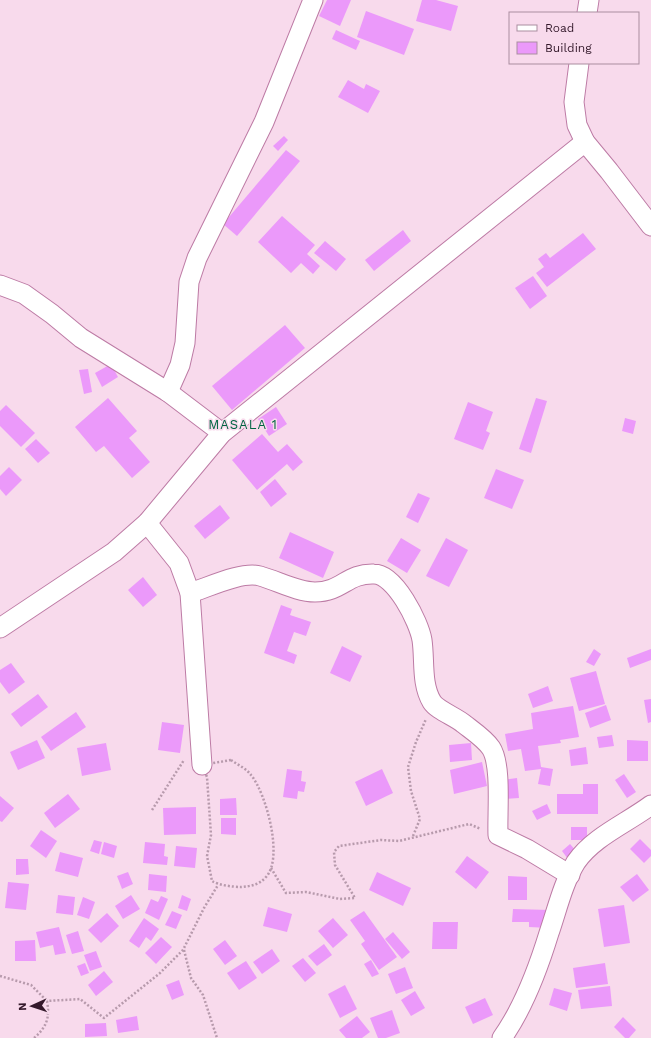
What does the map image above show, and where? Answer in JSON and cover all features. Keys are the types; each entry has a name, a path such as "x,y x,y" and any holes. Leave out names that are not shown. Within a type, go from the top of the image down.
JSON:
{"street":[{"path":"168,392 180,365 185,343 189,282 193,270 223,203 264,122 313,0"},
{"path":"587,12 589,0"},
{"path":"579,64 574,102 577,125 585,142 651,226"},
{"path":"0,628 114,552 147,523 222,433 585,142"},
{"path":"0,285 24,294 52,314 81,338 168,392 222,433"},
{"path":"147,523 180,563 190,592 202,766"},
{"path":"190,592 248,575 259,576 314,592 334,589 361,574 377,574 384,576 398,590 414,617 422,638 427,692 433,704 463,722 491,748 495,756 498,788 498,835 527,849 570,874"},
{"path":"502,1038 514,1021 528,990 570,874 576,862 590,847 651,805"}],"path":[{"path":"413,836 420,819 411,791 408,767 416,742 433,704"},
{"path":"152,810 199,739"},
{"path":"231,760 250,773 259,787 269,822 274,848 271,868 266,877 254,886 234,887 227,884 218,885 212,881 207,856 210,827 207,777 202,766 231,760"},
{"path":"271,868 286,893 306,892 340,899 355,898 335,865 334,852 339,846 382,840 399,841 413,836 469,824 498,835"},
{"path":"47,1001 80,999 104,1018 160,974 183,950 218,885"},
{"path":"183,950 191,978 203,995 217,1038"},
{"path":"0,976 31,985 47,1001 48,1020 41,1032 34,1038"}],"building":[{"path":"327,0 351,0 340,26 319,16"},
{"path":"422,0 436,0 458,6 451,31 416,21"},
{"path":"366,11 414,29 404,55 357,37"},
{"path":"336,30 360,41 356,50 332,39"},
{"path":"348,80 364,89 366,84 380,91 368,113 338,97"},
{"path":"284,136 288,140 278,151 273,146"},
{"path":"286,150 300,161 237,236 223,224"},
{"path":"282,216 315,245 307,254 320,266 313,274 301,263 291,273 258,242"},
{"path":"403,230 411,241 374,271 365,260"},
{"path":"583,233 596,249 547,287 536,273 544,267 538,259 546,253 550,258"},
{"path":"325,241 346,259 336,271 314,253"},
{"path":"533,276 547,296 530,309 515,288"},
{"path":"285,325 305,348 232,410 212,386"},
{"path":"111,364 118,377 102,387 95,373"},
{"path":"88,369 92,392 84,394 79,370"},
{"path":"108,398 137,431 129,438 150,462 132,478 104,446 96,452 75,427"},
{"path":"536,398 547,401 531,453 519,449"},
{"path":"468,402 493,412 486,431 490,433 483,450 454,439"},
{"path":"6,405 35,433 21,447 0,426 0,411"},
{"path":"276,407 287,424 269,436 258,419"},
{"path":"625,418 636,421 633,434 622,431"},
{"path":"262,434 278,452 287,444 303,462 293,471 287,464 257,490 232,460"},
{"path":"36,439 50,453 38,463 25,449"},
{"path":"9,467 22,480 6,496 0,489 0,476"},
{"path":"496,469 524,480 512,509 484,498"},
{"path":"275,479 287,494 271,507 260,492"},
{"path":"418,493 430,498 418,523 406,517"},
{"path":"220,505 230,518 205,539 194,526"},
{"path":"290,532 334,552 323,578 279,558"},
{"path":"401,538 421,550 407,573 387,561"},
{"path":"446,538 468,550 449,587 426,576"},
{"path":"143,577 157,595 143,607 128,590"},
{"path":"281,605 292,609 290,615 311,622 306,636 294,632 287,651 297,655 294,664 264,653"},
{"path":"342,646 362,656 350,682 330,673"},
{"path":"594,649 601,654 594,666 586,662"},
{"path":"651,649 651,660 630,668 627,658"},
{"path":"11,663 25,682 9,694 0,682 0,670"},
{"path":"596,671 605,704 579,711 570,678"},
{"path":"548,686 553,701 533,708 528,694"},
{"path":"38,694 48,707 21,727 11,714"},
{"path":"651,699 651,722 648,723 644,700"},
{"path":"606,705 611,720 590,728 585,713"},
{"path":"573,706 579,737 560,740 561,743 538,746 541,767 553,769 550,786 538,784 541,769 525,771 521,749 508,751 505,734 533,729 531,713"},
{"path":"76,712 86,727 51,751 41,737"},
{"path":"162,722 184,725 180,753 158,750"},
{"path":"612,735 614,746 599,748 597,737"},
{"path":"37,740 45,758 18,770 10,752"},
{"path":"627,740 648,741 648,761 627,761"},
{"path":"106,743 111,770 82,776 77,748"},
{"path":"471,743 472,760 450,762 449,745"},
{"path":"586,747 588,764 571,766 569,750"},
{"path":"482,762 487,786 454,794 450,770"},
{"path":"287,769 302,771 301,781 306,782 304,792 298,791 297,799 283,797"},
{"path":"382,769 393,793 366,806 355,782"},
{"path":"624,774 636,792 627,798 615,780"},
{"path":"517,778 519,798 504,799 503,780"},
{"path":"583,784 598,784 598,814 557,814 557,794 583,794"},
{"path":"68,794 80,809 55,828 44,813"},
{"path":"0,796 14,808 2,822 0,821"},
{"path":"236,798 237,815 220,815 220,799"},
{"path":"547,804 551,813 537,820 532,811"},
{"path":"196,807 196,834 164,835 163,808"},
{"path":"221,818 236,818 236,835 221,834"},
{"path":"571,827 587,827 587,840 571,840"},
{"path":"41,830 57,841 46,858 30,846"},
{"path":"640,839 651,850 651,856 644,863 630,849"},
{"path":"94,840 102,842 99,854 90,851"},
{"path":"104,842 117,846 114,858 101,854"},
{"path":"145,842 165,844 164,856 168,857 167,865 143,863"},
{"path":"570,844 577,852 568,859 562,851"},
{"path":"176,846 197,848 195,868 174,866"},
{"path":"60,852 83,858 78,877 55,871"},
{"path":"467,856 489,872 476,889 455,872"},
{"path":"16,859 28,859 29,874 16,875"},
{"path":"128,872 133,884 122,889 117,876"},
{"path":"377,872 411,888 403,906 369,890"},
{"path":"149,874 167,876 166,892 148,890"},
{"path":"637,874 649,890 633,902 620,887"},
{"path":"508,876 527,877 527,900 508,900"},
{"path":"8,882 29,884 26,910 5,908"},
{"path":"58,895 75,897 73,915 56,913"},
{"path":"131,895 140,909 123,919 115,906"},
{"path":"182,895 191,899 187,911 178,908"},
{"path":"161,896 168,899 159,920 145,913 151,899 158,902"},
{"path":"83,897 95,902 89,919 77,915"},
{"path":"624,905 630,943 604,947 598,909"},
{"path":"268,907 292,914 287,932 263,926"},
{"path":"513,909 550,910 549,928 529,927 529,922 512,922"},
{"path":"172,911 182,915 176,929 165,925"},
{"path":"364,911 397,957 379,970 361,944 365,941 350,920"},
{"path":"107,913 119,926 101,943 88,930"},
{"path":"144,918 159,929 151,941 146,937 139,948 129,941"},
{"path":"333,918 348,935 333,948 318,931"},
{"path":"433,922 458,922 457,949 432,949"},
{"path":"59,927 66,953 55,955 53,945 40,948 36,932"},
{"path":"78,931 84,951 72,954 66,935"},
{"path":"393,932 410,952 402,959 385,939"},
{"path":"161,937 172,947 156,964 145,953"},
{"path":"35,940 36,961 15,961 15,941"},
{"path":"225,940 237,956 225,965 213,949"},
{"path":"324,944 332,955 317,966 308,956"},
{"path":"272,949 280,961 262,974 253,962"},
{"path":"96,951 102,967 90,971 84,955"},
{"path":"303,958 316,973 305,982 292,966"},
{"path":"371,960 379,974 372,977 364,964"},
{"path":"246,961 257,978 239,990 227,973"},
{"path":"85,963 89,973 81,976 77,966"},
{"path":"605,963 608,984 576,988 573,968"},
{"path":"405,967 413,988 396,994 388,974"},
{"path":"104,971 113,982 96,996 88,985"},
{"path":"179,980 184,995 172,1000 166,985"},
{"path":"345,985 357,1009 340,1018 328,994"},
{"path":"610,986 612,1006 581,1009 578,990"},
{"path":"554,988 572,993 567,1011 549,1005"},
{"path":"415,991 425,1008 411,1016 401,1000"},
{"path":"485,998 493,1015 473,1024 465,1007"},
{"path":"392,1010 400,1033 386,1038 378,1038 370,1018"},
{"path":"137,1016 139,1030 118,1033 116,1020"},
{"path":"357,1016 370,1032 362,1038 346,1038 339,1030"},
{"path":"623,1017 636,1030 629,1038 625,1038 614,1027"},
{"path":"106,1023 107,1036 85,1037 85,1024"}],"district":[{"name":"MASALA 1","path":"243,424"}]}
